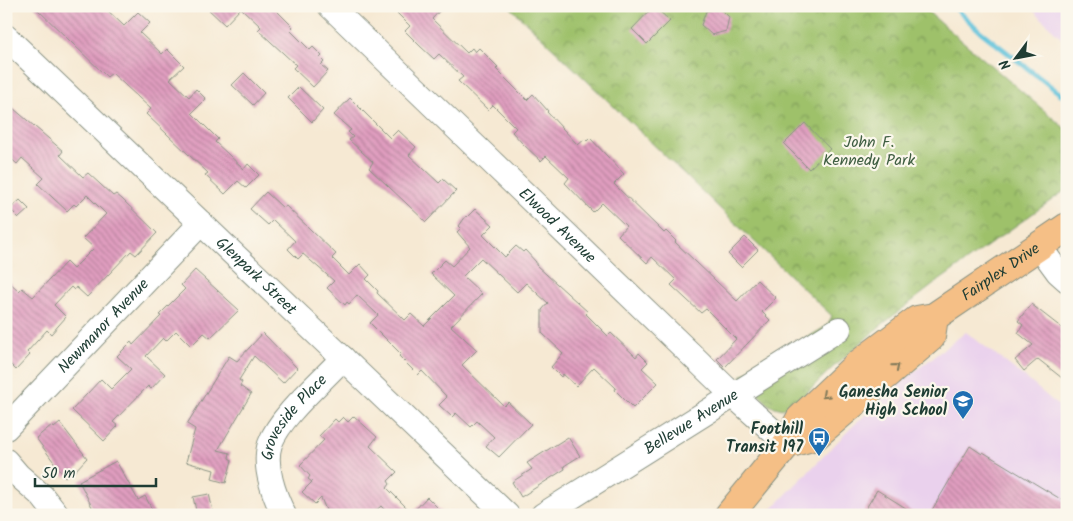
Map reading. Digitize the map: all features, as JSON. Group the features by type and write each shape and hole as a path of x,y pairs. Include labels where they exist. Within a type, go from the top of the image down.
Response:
{"main road":[{"name":"Fairplex Drive","path":"729,515 787,444 800,419 856,366 917,320 934,317 1067,227"}],"street":[{"name":"Elwood Avenue","path":"330,6 733,395 787,444"},
{"name":"Glenpark Street","path":"6,37 507,515"},
{"name":"Newmanor Avenue","path":"6,428 200,223"},
{"path":"1039,246 1058,272 1067,280"},
{"name":"Bellevue Avenue","path":"543,515 839,329"},
{"name":"Groveside Place","path":"284,515 268,471 270,445 283,420 343,358"},
{"path":"6,461 18,475 42,496 57,515"}],"shaded area":[{"path":"1029,6 1067,6 1067,44"},
{"name":"Ganesha Senior High School","path":"966,332 1067,413 1067,515 766,515 852,427 901,382"}],"green space":[{"name":"John F. Kennedy Park","path":"509,6 921,6 1067,130 1067,189 933,285 880,326 795,404 782,409 769,405 741,376 827,326 832,316"}],"building":[{"path":"34,6 103,6 124,26 138,12 150,23 140,33 162,54 167,49 184,66 170,79 189,97 196,89 206,99 192,113 218,139 215,142 244,169 248,164 259,175 246,188 238,181 225,194 205,175 208,173 146,114 151,109 112,73 107,77"},
{"path":"205,6 272,6 293,27 290,30 310,50 313,47 322,56 320,58 324,62 321,65 328,71 313,87 293,68 296,65 258,30 261,27 241,8 225,25"},
{"path":"390,6 444,6 432,19 467,53 472,48 475,52 479,48 498,67 496,69 527,100 533,94 578,145 585,139 587,141 590,138 624,174 614,184 664,233 666,231 675,242 737,301 757,280 776,298 762,312 770,320 725,367 717,359 736,339 706,309 701,313 671,285 676,280 652,257 647,263 618,235 626,226 602,203 593,212 565,183 569,178 546,156 541,161 523,144 512,132 516,128 493,105 488,110 458,81 463,77 439,54 434,59 420,46 405,31 410,26"},
{"path":"654,6 670,21 647,44 632,29"},
{"path":"719,7 729,17 726,31 712,35 701,25 706,11"},
{"path":"244,73 264,93 253,105 232,85"},
{"path":"299,87 323,110 312,122 288,98"},
{"path":"350,98 390,138 398,130 416,147 409,155 439,183 443,179 456,191 426,222 369,168 373,162 349,140 353,137 348,132 351,130 334,115"},
{"path":"6,102 63,151 60,155 83,177 88,173 113,196 116,194 157,233 136,255 131,251 87,297 76,287 74,290 71,287 54,305 66,317 51,334 47,330 27,352 30,355 16,370 6,360 6,279 19,291 22,288 33,297 66,262 73,269 94,248 83,238 106,214 87,195 76,206 74,204 67,211 38,184 44,178 22,158 17,164 6,154"},
{"path":"805,123 830,149 809,169 784,144"},
{"path":"266,192 283,208 286,206 336,254 332,258 349,275 360,264 370,275 366,279 378,291 377,293 405,320 411,314 424,326 454,296 431,274 445,260 452,266 470,247 457,232 461,228 459,226 466,216 475,209 493,225 483,235 505,257 516,246 523,252 525,250 536,262 536,265 588,312 586,314 608,336 611,333 636,357 639,353 648,362 642,368 658,383 633,408 594,367 576,386 563,374 561,377 551,367 563,353 542,333 542,310 548,303 526,283 517,292 481,258 463,276 482,294 451,326 477,350 462,365 504,406 508,402 531,424 499,457 486,446 494,437 477,421 471,427 456,413 452,417 439,405 447,397 422,371 418,375 399,356 401,354 370,323 378,315 357,295 349,304 347,302 345,305 327,288 334,281 303,254 298,259 288,249 295,241 273,220 268,225 250,209"},
{"path":"20,200 29,209 19,218 10,209"},
{"path":"745,237 758,250 741,267 728,254"},
{"path":"195,270 239,310 210,338 204,333 191,346 176,331 166,341 163,338 146,356 165,374 151,389 148,386 113,422 118,426 104,441 72,410 101,379 111,389 131,369 117,356 131,342 133,345 161,316 159,315 185,289 181,285"},
{"path":"1031,304 1067,332 1067,382 1038,359 1024,371 1015,360 1033,345 1018,333 1023,325 1018,321"},
{"path":"263,333 297,368 283,383 254,356 239,380 242,382 240,386 251,394 218,450 230,453 229,458 232,460 226,483 212,479 214,470 186,462 195,429 187,424 229,356 237,361"},
{"path":"354,416 377,437 370,446 397,472 388,481 390,484 387,488 412,513 427,497 445,515 389,515 381,506 371,515 328,515 321,498 315,504 302,492 312,482 308,479 310,476 300,465 324,440 319,436 335,419 338,422 343,417 348,422"},
{"path":"60,423 87,458 74,472 73,470 65,477 36,438 52,425 54,428"},
{"path":"568,437 580,456 564,466 565,469 521,497 512,482 532,469 527,463"},
{"path":"970,446 1067,503 1067,515 929,515"},
{"path":"116,461 138,500 145,496 155,515 96,515 79,481"},
{"path":"877,490 917,515 862,515"},
{"path":"209,494 214,515 197,515 193,497"}],"waterway":[{"path":"953,6 981,32 1067,99"}],"place":[{"name":"Ganesha Senior High School","path":"963,420"},
{"name":"Foothill Transit 197","path":"819,457"}]}
